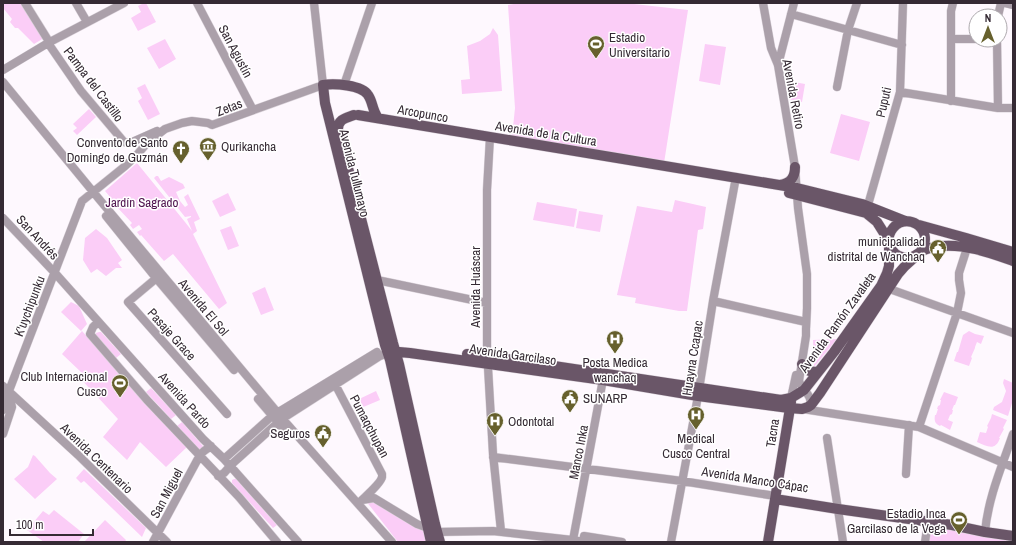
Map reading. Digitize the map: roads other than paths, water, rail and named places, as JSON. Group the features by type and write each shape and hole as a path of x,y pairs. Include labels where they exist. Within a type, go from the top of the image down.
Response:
{"main road":[{"path":"319,86 330,84 344,85 365,91 370,97 373,110 378,118"},
{"name":"Avenida Tullumayo","path":"319,86 391,350 435,532 431,542"},
{"name":"Avenida Tullumayo","path":"371,103 366,111 343,119 339,123 338,127 377,280 391,350"},
{"name":"Arcopunco","path":"327,112 338,115 356,115 378,118 488,139"},
{"name":"Avenida de la Cultura","path":"488,139 504,146 614,161 797,191 867,207 905,221"},
{"path":"780,185 786,184 790,181 795,173 795,167"},
{"name":"Avenida de la Cultura","path":"736,181 780,185 797,191"},
{"path":"867,207 894,252 901,257 909,258 933,247 957,246 983,251 1013,261"},
{"path":"889,243 889,235 892,229 897,224 905,221 1013,252"},
{"path":"919,225 926,238 925,245 919,254"},
{"name":"Avenida Ramón Zavaleta","path":"806,407 820,393 885,287 887,273 890,266 889,243"},
{"name":"Avenida Ramón Zavaleta","path":"804,390 885,287 919,254"},
{"name":"Avenida Garcilaso","path":"391,350 397,345 698,392 792,401 806,407"},
{"path":"802,364 809,371 819,371"},
{"path":"792,401 804,390"},
{"name":"Tacna","path":"768,542 792,401"},
{"name":"Avenida Manco Cápac","path":"775,497 929,519 985,529 1013,536"},
{"name":"Avenida Manco Cápac","path":"985,529 1013,530"}],"street":[{"path":"25,3 48,41"},
{"path":"76,3 87,22"},
{"path":"3,70 48,41 124,3"},
{"name":"San Agustín","path":"197,3 254,110"},
{"name":"Avenida Tullumayo","path":"314,3 319,86"},
{"path":"344,85 372,3"},
{"name":"Avenida Retiro","path":"763,3 771,48 778,65 795,167 797,191"},
{"path":"778,65 794,3"},
{"path":"837,87 848,30 856,3"},
{"name":"Puputi","path":"867,207 900,92 903,3"},
{"path":"951,101 951,12 953,3"},
{"path":"1005,3 1013,5"},
{"path":"791,14 902,45"},
{"path":"951,40 968,39"},
{"name":"Pampa del Castillo","path":"48,41 81,91 124,142 130,143 165,129"},
{"path":"997,48 998,108"},
{"name":"Avenida El Sol","path":"3,82 91,194"},
{"name":"Zetas","path":"165,129 182,123 192,122 212,125 319,86"},
{"name":"Avenida El Sol","path":"3,90 277,417 392,542"},
{"path":"900,92 998,108 1013,108"},
{"name":"K'uychipunku","path":"3,410 6,389 55,273 81,202 124,167 147,143 165,129"},
{"name":"Avenida Huáscar","path":"488,139 487,360 500,529"},
{"name":"Huayna Ccapac","path":"671,542 713,301 736,181"},
{"name":"Tacna","path":"797,191 807,274 806,336 799,381 800,386 811,399 811,404 806,407"},
{"name":"San Andrés","path":"3,218 55,273"},
{"path":"919,427 957,313 961,293 959,273 967,248"},
{"name":"Avenida Pardo","path":"55,273 298,542"},
{"name":"Pasaje Grace","path":"159,276 128,302 227,414"},
{"path":"377,280 487,303"},
{"path":"885,287 1013,333"},
{"path":"713,301 806,326"},
{"path":"98,322 93,327 90,334 147,400 239,497 277,542"},
{"name":"Tacna","path":"792,401 803,335 806,326"},
{"path":"218,476 224,473 277,417 391,350"},
{"path":"224,459 277,417 351,367 391,350"},
{"name":"Manco Inka","path":"573,538 604,377"},
{"name":"Pumaqchupan","path":"335,384 382,474 381,480 373,490"},
{"path":"3,434 12,406 6,389"},
{"name":"Avenida Centenario","path":"6,389 78,455 167,542"},
{"path":"806,407 919,427 1013,467"},
{"path":"906,474 909,425"},
{"path":"985,529 988,511 1013,434"},
{"path":"827,438 843,542"},
{"path":"200,455 212,446"},
{"name":"San Miguel","path":"153,542 200,455"},
{"name":"Avenida Manco Cápac","path":"494,459 681,483 775,497"},
{"path":"373,490 374,498"},
{"path":"358,504 373,490"},
{"path":"374,498 418,524 435,532 500,529"},
{"path":"358,504 374,498"},
{"name":"Avenida El Sol","path":"358,504 385,542"},
{"path":"925,542 929,519"},
{"path":"435,532 500,529 573,538 622,542"},
{"path":"573,538 590,542"}],"place":[{"name":"Estadio Universitario","path":"596,59"},
{"name":"Qurikancha","path":"208,161"},
{"name":"Convento de Santo Domingo de Guzmán","path":"181,164"},
{"name":"municipalidad distrital de Wanchaq","path":"938,263"},
{"name":"Posta Medica wanchaq","path":"615,354"},
{"name":"Club Internacional Cusco","path":"120,398"},
{"name":"SUNARP","path":"570,413"},
{"name":"Medical Cusco Central","path":"696,430"},
{"name":"Odontotal","path":"495,436"},
{"name":"Seguros","path":"323,448"},
{"name":"Estadio Inca Garcilaso de la Vega","path":"959,535"}],"park label":[{"name":"Jardín Sagrado","path":"142,202"}]}
